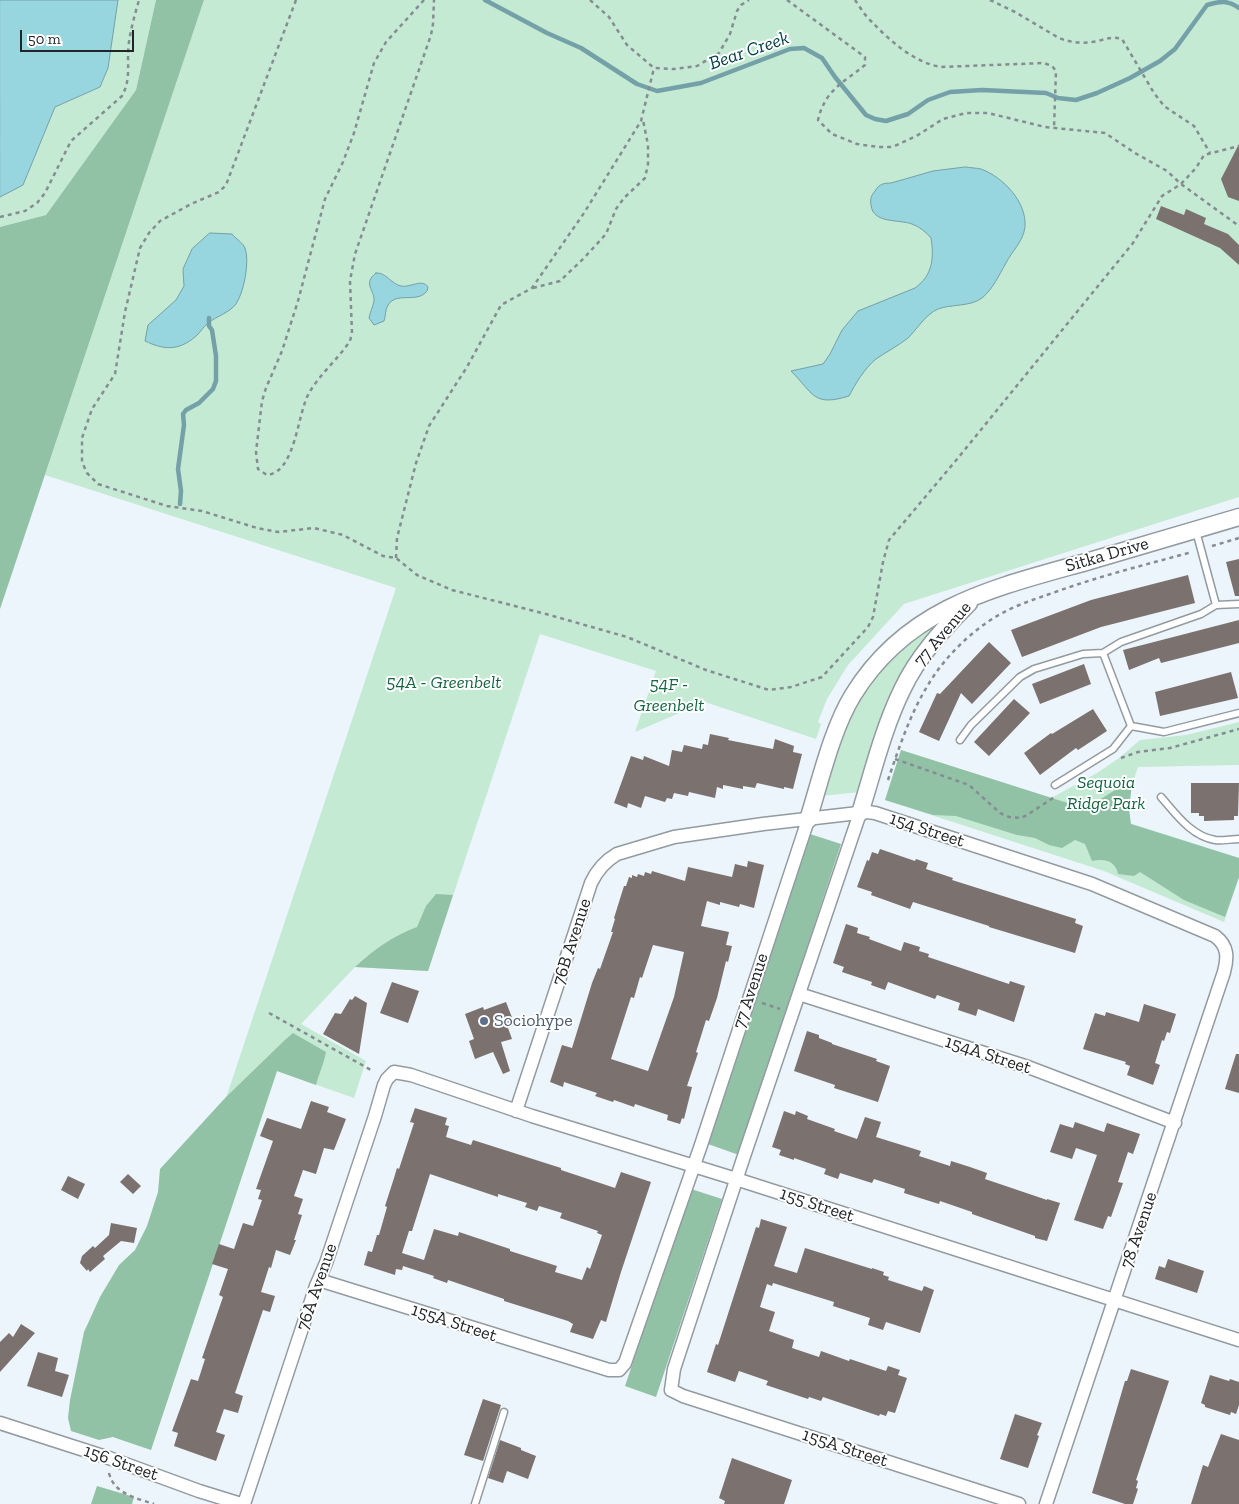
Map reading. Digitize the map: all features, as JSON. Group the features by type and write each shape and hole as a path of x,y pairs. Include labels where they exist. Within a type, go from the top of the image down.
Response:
{"street":[{"name":"Sitka Drive","path":"976,596 993,588 1239,517"},
{"name":"77 Avenue","path":"671,1390 674,1369 860,813 891,714 902,689 928,647 976,596"},
{"name":"77 Avenue","path":"619,1370 625,1363 693,1166 840,721 852,696 868,674 899,641 938,613 976,596"},
{"name":"154 Street","path":"606,862 617,854 674,837 763,824 875,813 1108,890 1210,933 1223,944 1227,954"},
{"name":"76B Avenue","path":"516,1111 591,883 596,872 606,862"},
{"name":"78 Avenue","path":"1046,1504 1175,1123 1224,972 1227,954"},
{"name":"154A Street","path":"799,994 1028,1067 1175,1123"},
{"name":"155 Street","path":"394,1072 411,1074 516,1111 736,1179 1239,1340"},
{"name":"76A Avenue","path":"242,1504 384,1085 394,1072"},
{"name":"155A Street","path":"319,1280 491,1335 609,1370 619,1370"},
{"name":"155A Street","path":"671,1390 683,1396 1020,1504"},
{"name":"156 Street","path":"0,1423 242,1504"}],"lane":[{"path":"1195,530 1216,605"},
{"path":"960,740 971,726 1020,677 1034,669 1083,654 1103,653 1120,642 1201,614 1216,605 1239,604"},
{"path":"1103,653 1131,726"},
{"path":"1131,726 1164,732 1239,713"},
{"path":"1055,785 1113,749 1131,726"},
{"path":"1161,797 1185,825 1198,834 1215,840 1239,839"},
{"path":"475,1504 504,1412"}],"path":[{"path":"0,217 25,211 37,203 45,193 72,140 122,96 127,88 129,78 129,43 139,0"},
{"path":"296,0 226,185 219,192 191,204 160,221 149,233 140,248 125,312 116,374 97,401 85,426 81,449 82,462 87,473 98,484 167,506 202,511 244,526 278,532 314,528 343,535 383,556 396,558 417,574 452,590 627,637 706,670 769,690 792,686 822,677 868,627 873,617 889,540 1133,242 1162,196 1181,184 1196,168 1204,155 1239,146"},
{"path":"424,0 386,42 374,63 354,133 343,162 325,199 298,301 282,351 262,401 256,452 258,469 267,475 279,471 286,462 293,445 300,415 310,393 350,341 352,333 350,281 355,254 431,35 434,0"},
{"path":"590,0 609,17 627,45 654,68 696,66 719,53 730,34 737,11 741,5 749,0"},
{"path":"787,0 865,58 865,65 827,95 822,106 818,120 832,134 866,146 884,148 897,145 943,120 966,113 988,112 1045,127 1105,133 1167,171 1181,184 1239,226"},
{"path":"855,0 871,21 913,56 928,65 941,68 1044,63 1052,66 1056,71 1054,128"},
{"path":"990,0 1067,41 1087,43 1116,37 1122,39 1154,93 1168,110 1194,126 1210,153"},
{"path":"532,288 584,213 642,119 654,68"},
{"path":"396,558 397,538 416,463 429,426 467,367 502,305 532,288 560,281 606,234 616,209 624,198 645,178 648,164 648,144 642,119"},
{"path":"886,785 915,709 928,684 951,654 973,633 996,616 1020,604 1088,581 1239,538"},
{"path":"755,1000 786,1011"},
{"path":"269,1013 371,1070"},
{"path":"109,1471 111,1480 127,1496 154,1504"}],"green space":[{"path":"118,0 156,0 136,90 46,215 0,227 0,197 23,185 55,107 100,87 108,68"},
{"path":"156,0 204,0 0,609 0,227 46,215 136,90"},
{"path":"204,0 1239,0 1239,497 904,604 848,665 827,699 818,722 821,724 816,739 705,702 635,732 656,671 540,634 428,971 355,967 301,1024 366,1061 354,1098 277,1071 151,1450 113,1437 396,588 45,475"},
{"path":"943,617 860,792 821,796 846,723 861,694 888,659"},
{"name":"Sequoia Ridge Park","path":"1239,722 1239,765 1138,767 1120,820 1239,858 1239,877 1224,922 1104,871 885,800 901,750 1051,798 1097,773 1140,740 1186,735"},
{"path":"901,750 1077,806 1096,802 1128,782 1132,784 1129,809 1131,824 1239,858 1239,877 1225,917 1184,900 1140,872 1134,876 1118,874 1115,866 1109,861 1092,861 1085,844 1075,840 1062,848 1049,845 1035,838 1017,835 956,816 933,815 885,800"},
{"path":"810,834 841,844 739,1155 708,1144"},
{"path":"436,894 453,895 428,971 355,967 384,944 417,927 426,906"},
{"path":"293,1033 326,1052 316,1085 277,1071 151,1450 113,1437 99,1440 71,1431 68,1418 70,1400 84,1332 100,1297 119,1265 135,1250 147,1226 158,1192 160,1169 226,1097"},
{"path":"691,1189 722,1199 656,1397 625,1386"},
{"path":"97,1486 134,1497 132,1504 91,1504"}],"water":[{"path":"0,0 118,0 108,68 100,87 55,107 23,185 0,197"},
{"path":"966,167 981,169 1005,184 1018,200 1025,218 1022,237 993,286 977,301 943,307 929,315 908,338 876,359 868,367 849,396 828,400 815,396 791,371 823,364 842,330 858,311 915,288 926,278 931,266 931,238 923,230 912,224 887,220 876,215 871,203 874,193 880,185 933,171"},
{"path":"210,233 232,234 245,248 247,261 245,276 236,304 230,310 208,323 195,337 183,345 171,348 145,341 148,325 176,300 184,286 183,269 192,249"},
{"path":"376,273 383,274 401,286 423,283 428,287 427,291 418,297 392,301 387,307 384,321 374,325 369,318 374,297 369,284"}],"building":[{"path":"1239,144 1239,201 1228,197 1221,179"},
{"path":"1161,206 1184,215 1186,209 1206,218 1204,224 1228,234 1239,245 1239,265 1220,248 1156,219"},
{"path":"1239,559 1239,596 1235,596 1226,562"},
{"path":"1188,575 1195,603 1101,627 1022,657 1011,630 1091,600"},
{"path":"1239,620 1239,643 1161,663 1159,658 1129,670 1123,650"},
{"path":"989,642 1011,663 972,704 961,693 939,741 919,732 937,693 940,694"},
{"path":"1084,664 1091,684 1040,704 1032,684"},
{"path":"1231,672 1238,698 1160,716 1155,692"},
{"path":"1014,699 1030,713 989,756 974,742"},
{"path":"1093,709 1107,731 1078,750 1076,748 1040,775 1024,753 1051,733"},
{"path":"710,734 729,738 728,740 773,749 775,739 794,746 793,752 802,754 793,789 757,783 755,788 743,786 743,789 723,785 723,789 717,787 715,798 689,792 688,796 674,793 672,799 667,798 665,802 645,796 641,808 628,803 627,808 614,803 631,756 643,760 644,756 669,766 672,750 682,752 684,745 702,749 703,744 708,745"},
{"path":"1191,783 1239,783 1238,816 1234,816 1234,820 1204,821 1204,816 1199,816 1199,813 1191,813"},
{"path":"880,849 915,861 916,859 928,863 926,869 953,878 952,880 1076,919 1075,923 1083,926 1075,953 913,902 910,909 871,895 872,892 857,887 867,860 869,861 872,852 878,854"},
{"path":"748,861 764,865 754,908 740,904 739,907 720,902 720,905 707,901 701,926 729,932 726,945 732,946 728,962 726,961 717,998 709,1021 706,1020 696,1052 698,1053 687,1086 692,1087 684,1119 682,1118 680,1124 667,1120 668,1115 635,1104 634,1107 614,1100 613,1102 595,1096 597,1093 564,1082 563,1087 550,1082 562,1045 572,1048 592,983 598,968 600,969 613,932 611,932 614,918 624,886 626,886 629,877 632,878 632,875 637,877 638,874 644,876 645,872 651,874 652,871 685,881 688,867 732,877 735,864 747,867","holes":["653,945 684,952 674,997 648,1071 611,1059 631,997 634,998"]},
{"path":"846,924 858,928 857,933 870,937 869,939 901,951 904,942 920,947 919,951 929,954 928,957 1009,984 1010,981 1025,986 1014,1022 978,1009 976,1016 958,1010 960,1003 937,995 935,999 888,982 885,990 871,985 872,982 842,972 844,967 833,963"},
{"path":"392,982 419,991 408,1023 380,1013"},
{"path":"355,996 367,1003 359,1054 323,1034 335,1013 341,1014 350,999 352,1000"},
{"path":"506,1002 513,1020 511,1021 513,1026 508,1028 512,1039 501,1042 510,1071 503,1074 493,1052 475,1059 469,1041 474,1039 465,1014 483,1007 484,1010"},
{"path":"1144,1004 1176,1014 1170,1033 1167,1032 1164,1041 1162,1040 1155,1063 1160,1065 1153,1085 1127,1075 1130,1066 1125,1064 1126,1062 1083,1049 1095,1013 1105,1016 1106,1012 1139,1022"},
{"path":"807,1031 819,1035 819,1038 832,1044 877,1059 876,1061 890,1066 878,1102 834,1088 835,1085 794,1071"},
{"path":"1236,1054 1239,1054 1239,1093 1225,1089"},
{"path":"311,1101 329,1107 327,1112 346,1119 334,1150 324,1148 316,1174 303,1170 294,1196 303,1199 298,1214 302,1215 294,1240 296,1240 290,1255 276,1250 271,1268 269,1267 261,1292 275,1296 270,1312 263,1310 235,1393 243,1396 238,1413 224,1409 216,1432 225,1435 216,1461 174,1446 178,1433 172,1431 191,1379 198,1381 205,1359 202,1358 223,1297 219,1295 228,1269 212,1264 219,1244 234,1249 243,1223 253,1226 262,1200 258,1199 261,1190 256,1189 273,1141 260,1136 267,1118 301,1129"},
{"path":"415,1108 447,1118 445,1125 449,1126 446,1137 471,1145 473,1140 561,1168 561,1170 615,1188 621,1172 651,1182 606,1322 601,1320 593,1339 570,1332 573,1324 568,1321 504,1301 504,1299 448,1280 447,1283 433,1278 434,1276 403,1266 402,1270 396,1269 395,1275 364,1265 368,1251 372,1252 377,1235 379,1235 387,1207 385,1206 414,1123 410,1122","holes":["430,1174 498,1197 498,1194 527,1203 525,1207 537,1211 539,1206 562,1213 560,1218 598,1231 597,1233 602,1235 590,1269 587,1267 582,1280 555,1272 557,1266 459,1232 458,1236 434,1229 424,1260 402,1253 409,1231 412,1231"]},
{"path":"784,1111 795,1115 796,1111 808,1116 807,1119 857,1139 865,1117 881,1122 876,1137 921,1151 919,1156 950,1166 951,1161 987,1173 985,1179 1060,1203 1047,1241 940,1201 939,1204 904,1193 905,1189 874,1179 872,1183 840,1173 838,1179 824,1174 826,1169 779,1155 781,1150 772,1147"},
{"path":"1075,1122 1104,1132 1107,1123 1140,1134 1133,1154 1128,1152 1118,1182 1123,1183 1111,1217 1108,1216 1103,1229 1074,1220 1097,1155 1076,1148 1072,1159 1050,1152 1060,1124 1073,1128"},
{"path":"128,1174 141,1186 133,1194 120,1182"},
{"path":"68,1176 85,1184 78,1199 61,1190"},
{"path":"761,1219 787,1227 774,1266 797,1273 805,1248 884,1272 883,1275 889,1277 888,1280 922,1291 924,1286 934,1290 920,1333 886,1322 883,1330 868,1325 870,1318 833,1306 834,1302 773,1283 772,1286 767,1284 760,1307 775,1312 769,1331 794,1340 792,1348 819,1357 821,1351 886,1371 888,1366 900,1370 898,1375 907,1378 895,1413 888,1411 886,1416 880,1414 879,1416 823,1397 821,1401 809,1397 808,1399 766,1385 768,1381 739,1371 735,1382 707,1372 716,1344 718,1345 756,1227 759,1228"},
{"path":"111,1223 137,1228 134,1243 121,1241 103,1256 105,1259 90,1272 88,1269 87,1271 80,1263 82,1256 93,1246 95,1248 109,1235"},
{"path":"1168,1259 1204,1271 1197,1293 1155,1279 1159,1266 1165,1268"},
{"path":"21,1324 35,1333 0,1372 0,1342 9,1333 13,1337"},
{"path":"38,1352 58,1358 55,1371 69,1375 62,1397 27,1386"},
{"path":"1131,1369 1169,1381 1136,1480 1138,1481 1136,1488 1138,1489 1133,1504 1125,1504 1092,1493 1125,1381 1127,1381"},
{"path":"1210,1375 1239,1382 1239,1405 1236,1414 1231,1412 1230,1415 1205,1407 1201,1403"},
{"path":"483,1399 501,1405 483,1461 464,1455"},
{"path":"1015,1414 1042,1423 1028,1468 1000,1459"},
{"path":"1221,1434 1239,1440 1239,1504 1191,1504 1203,1465 1208,1467"},
{"path":"500,1440 536,1456 528,1479 507,1471 503,1483 488,1478"},
{"path":"732,1458 792,1480 784,1504 724,1504 725,1501 719,1498"}],"waterway":[{"name":"Bear Creek","path":"485,0 547,33 581,48 637,84 657,91 701,83 790,49 804,48 822,58 866,115 886,121 908,114 928,100 950,92 982,90 1046,93 1058,98 1076,100 1130,78 1160,61 1175,49 1207,5 1224,2 1239,8"},
{"path":"180,504 181,491 178,469 184,425 183,414 186,410 199,403 213,389 216,381 216,356 209,318"}],"place":[{"name":"Sociohype","path":"484,1021"}],"park label":[{"name":"54A - Greenbelt","path":"444,683"},
{"name":"54F - Greenbelt","path":"669,695"}]}
